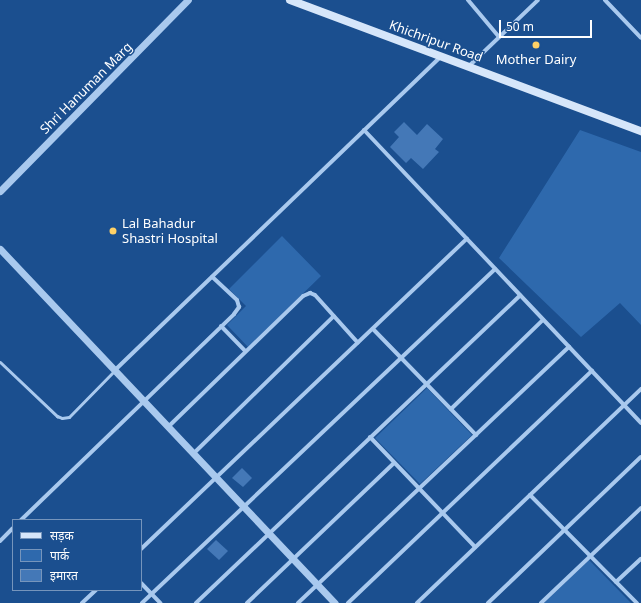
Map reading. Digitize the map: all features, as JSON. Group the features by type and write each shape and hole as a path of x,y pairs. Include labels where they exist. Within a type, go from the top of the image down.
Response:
{"main road":[{"name":"Khichripur Road","path":"290,0 641,131"}],"street":[{"name":"Shri Hanuman Marg","path":"0,191 188,0"},
{"path":"469,66 538,0"},
{"path":"605,0 641,38"},
{"path":"471,1 499,37"},
{"path":"114,371 441,56"},
{"path":"364,130 641,423"},
{"path":"142,548 467,239"},
{"path":"0,249 143,402 335,603"},
{"path":"142,603 495,269"},
{"path":"22,519 239,307 237,300 212,277"},
{"path":"168,427 303,296 310,293 315,295 358,343"},
{"path":"196,603 520,295"},
{"path":"194,454 334,316"},
{"path":"451,409 543,320"},
{"path":"221,326 245,351"},
{"path":"373,329 476,435"},
{"path":"298,603 569,347"},
{"path":"348,603 592,371"},
{"path":"417,603 641,389"},
{"path":"370,437 475,548"},
{"path":"488,603 641,457"},
{"path":"248,603 394,463"},
{"path":"530,494 637,603"},
{"path":"541,603 641,508"},
{"path":"0,541 12,529"},
{"path":"616,582 641,558"},
{"path":"142,584 160,603"},
{"path":"82,603 95,591"}],"lane":[{"path":"0,362 57,416 62,418 69,417 114,371"}],"green space":[{"path":"580,130 641,152 641,325 620,303 581,337 499,258"},
{"path":"282,236 321,276 248,347 227,325 246,306 229,289"},
{"path":"427,388 472,435 420,484 375,438"},
{"path":"589,560 631,603 544,603"}],"building":[{"path":"404,122 417,135 427,124 443,139 435,149 439,152 423,169 411,158 406,163 390,147 399,137 394,132"},
{"path":"242,468 252,478 243,487 232,478"},
{"path":"216,540 228,551 219,560 207,549"}],"place":[{"name":"Mother Dairy","path":"536,45"},
{"name":"Lal Bahadur Shastri Hospital","path":"113,231"}]}
